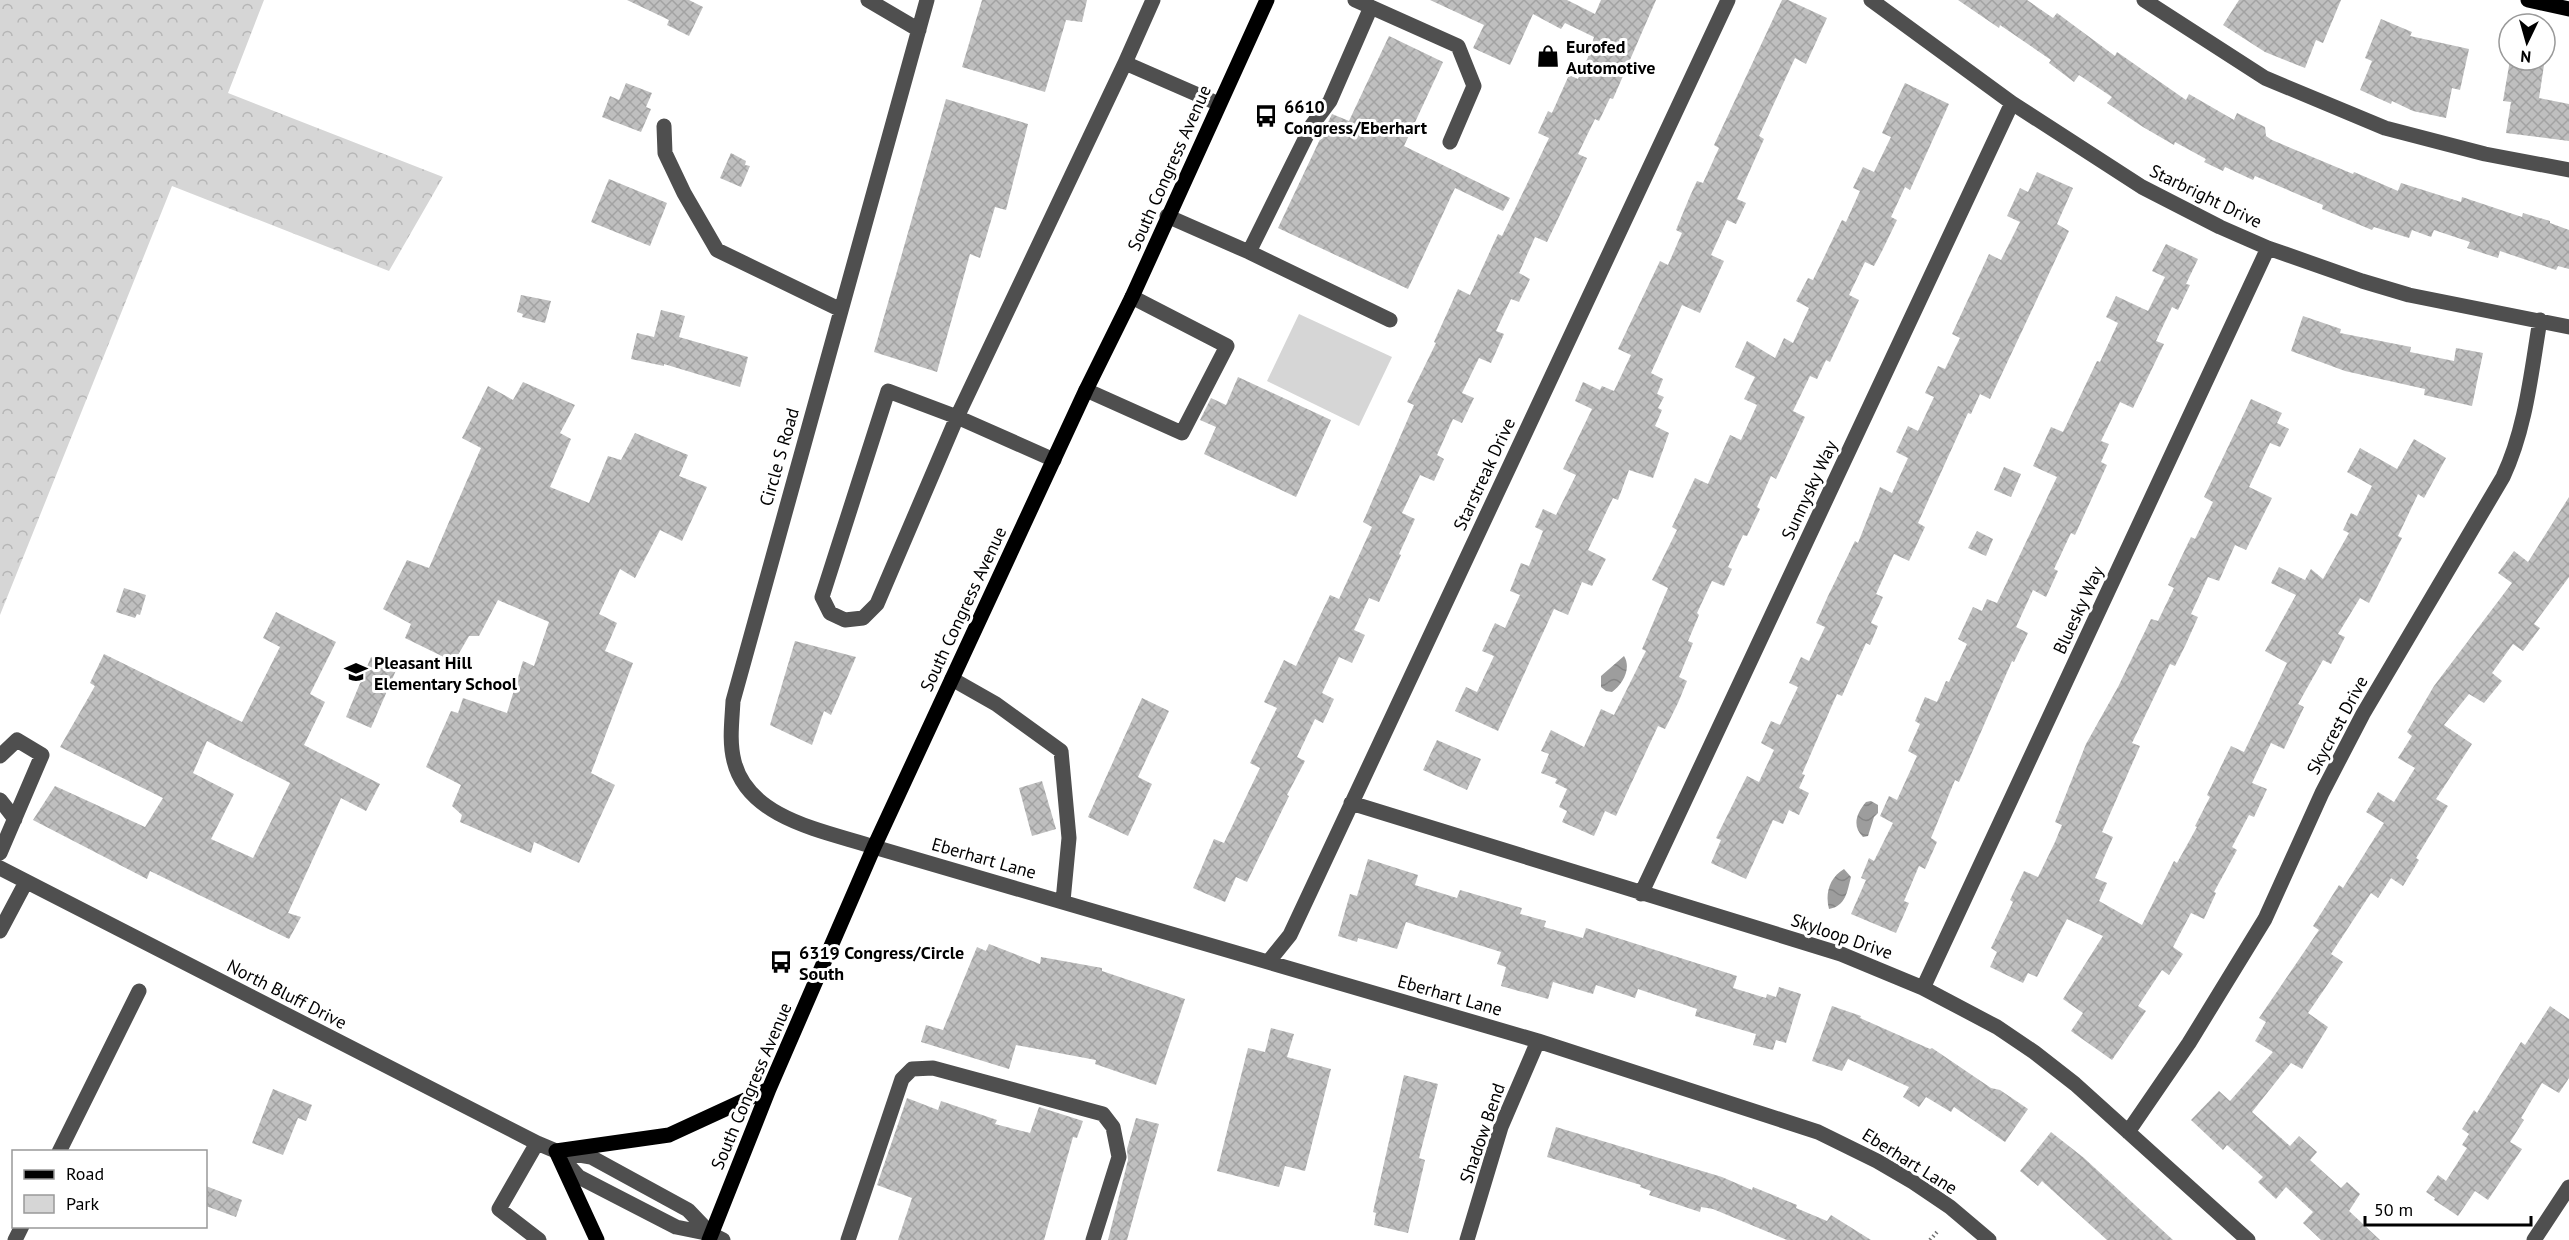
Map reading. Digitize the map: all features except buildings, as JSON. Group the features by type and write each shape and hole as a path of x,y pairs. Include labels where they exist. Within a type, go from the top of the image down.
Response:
{"main road":[{"name":"South Congress Avenue","path":"714,1238 769,1089 874,847 1086,390 1132,297 1267,0"},
{"path":"2528,0 2569,9"},
{"path":"597,1240 556,1151 669,1135 769,1089"}],"street":[{"path":"868,0 919,30"},
{"name":"Circle S Road","path":"874,847 785,817 756,799 743,785 734,762 731,739 733,701 743,657 927,0"},
{"path":"1054,460 957,417 888,391 822,597 830,613 845,620 863,618 877,604 957,417 1153,0"},
{"path":"1355,0 1458,46 1474,86 1450,142"},
{"name":"Starstreak Drive","path":"1269,962 1290,935 1728,0"},
{"name":"Starbright Drive","path":"1871,0 2012,103 2142,187 2220,227 2268,248 2409,295 2569,327"},
{"path":"2144,0 2265,78 2385,128 2485,154 2569,170"},
{"path":"1249,252 1312,125 1330,101 1371,7"},
{"path":"1125,63 1219,104"},
{"name":"Sunnysky Way","path":"1641,894 2012,103"},
{"path":"664,126 665,153 684,193 717,250 841,310"},
{"path":"1167,216 1249,252 1390,320"},
{"name":"Bluesky Way","path":"1923,987 2268,248"},
{"path":"1086,390 1182,433 1227,346 1132,297"},
{"name":"Skycrest Drive","path":"2128,1132 2189,1043 2265,919 2322,793 2363,714 2503,477 2511,460 2523,421 2540,320"},
{"path":"952,679 996,704 1061,751 1069,838 1063,901"},
{"path":"0,756 17,740 42,755 0,853"},
{"path":"0,800 15,819"},
{"name":"Skyloop Drive","path":"1351,803 1841,954 1923,987 1997,1027 2034,1052 2074,1084 2248,1240"},
{"name":"Eberhart Lane","path":"874,847 1539,1041 1835,1139 1913,1182 1950,1207 1989,1240"},
{"name":"North Bluff Drive","path":"0,868 537,1143 556,1151 591,1157 688,1210 714,1238"},
{"path":"0,931 26,882"},
{"path":"60,1150 139,992"},
{"name":"Shadow Bend","path":"1467,1240 1501,1127 1539,1041"},
{"path":"849,1237 902,1079 912,1069 933,1068 1103,1114 1113,1127 1119,1157 1093,1240"},
{"path":"537,1143 499,1209 539,1240"},
{"name":"North Bluff Drive","path":"556,1151 579,1177 676,1227 714,1238"},
{"path":"2534,1240 2569,1187"}],"path":[{"path":"1930,1240 1937,1232"}],"green space":[{"path":"0,0 264,0 228,93 443,177 389,271 172,186 0,615"},
{"path":"1299,314 1392,357 1359,426 1267,381"}],"water":[{"path":"1624,656 1627,666 1625,676 1612,692 1606,691 1601,687 1601,676"},
{"path":"1871,801 1878,805 1878,813 1874,817 1868,836 1863,837 1857,829 1858,815 1866,802"},
{"path":"1844,869 1851,877 1847,893 1839,905 1829,909 1829,887"}],"place":[{"name":"Eurofed Automotive","path":"1548,56"},
{"name":"6610 Congress/Eberhart","path":"1266,116"},
{"name":"Pleasant Hill Elementary School","path":"356,672"},
{"name":"6319 Congress/Circle South","path":"781,962"}]}
